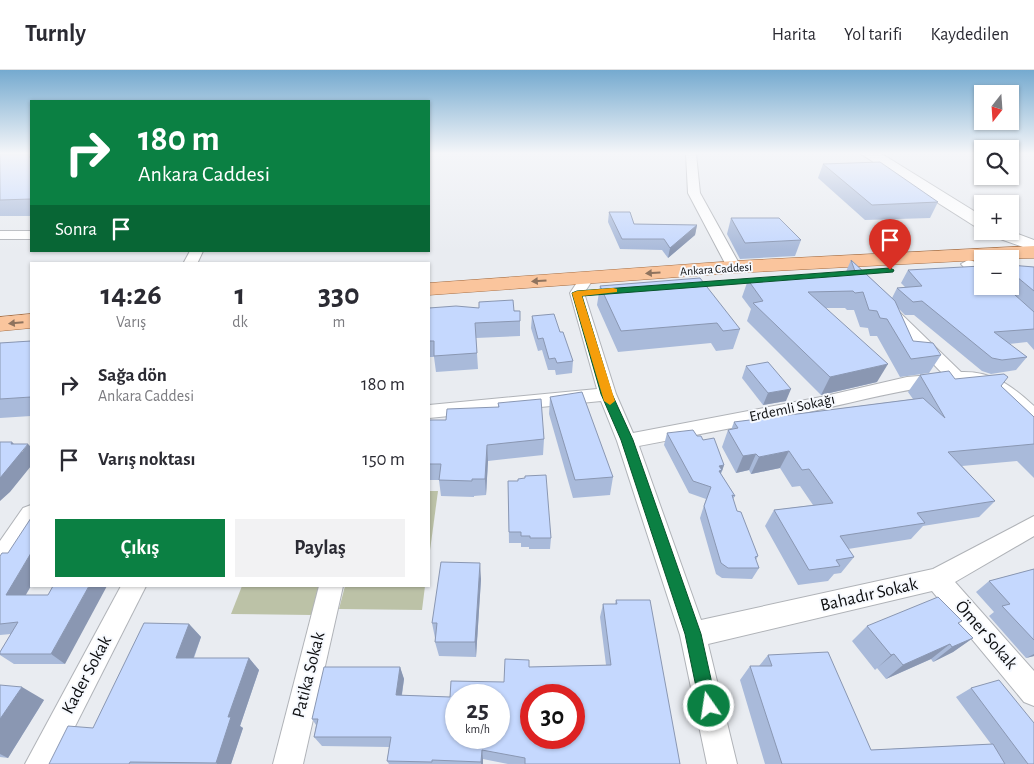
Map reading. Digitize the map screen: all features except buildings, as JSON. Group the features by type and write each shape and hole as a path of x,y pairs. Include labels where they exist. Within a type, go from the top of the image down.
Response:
{"main road":[{"name":"Ankara Caddesi","path":"1019,253 1034,252"},
{"name":"Ankara Caddesi","path":"430,304 734,267 974,256"},
{"name":"Ankara Caddesi","path":"430,289 854,276 974,258"},
{"name":"Ankara Caddesi","path":"1019,260 1034,262"},
{"path":"0,324 30,321"},
{"path":"0,340 30,337"}],"street":[{"path":"693,186 694,193 734,267"},
{"path":"924,186 974,218"},
{"path":"0,235 30,236"},
{"path":"1015,250 1034,246"},
{"path":"582,285 607,394 627,440 693,634 722,764"},
{"path":"878,299 957,378"},
{"name":"Erdemli Sokağı","path":"627,440 821,404 907,383 957,378 976,377 997,383 1034,417"},
{"path":"430,412 607,394"},
{"path":"0,560 30,515"},
{"name":"Bahadır Sokak","path":"693,634 937,579 1034,525"},
{"name":"Ömer Sokak","path":"937,579 1034,692"},
{"name":"Kader Sokak","path":"40,764 133,587"},
{"name":"Patika Sokak","path":"288,764 331,587"}],"green space":[{"path":"430,491 438,491 430,551"},
{"path":"242,587 320,587 312,615 231,614"},
{"path":"345,587 425,587 422,610 339,609"}],"slow traffic":[{"path":"610,401 577,293 613,291"}],"route":[{"path":"709,706 693,634 627,440 607,394 577,293 890,270"}]}
